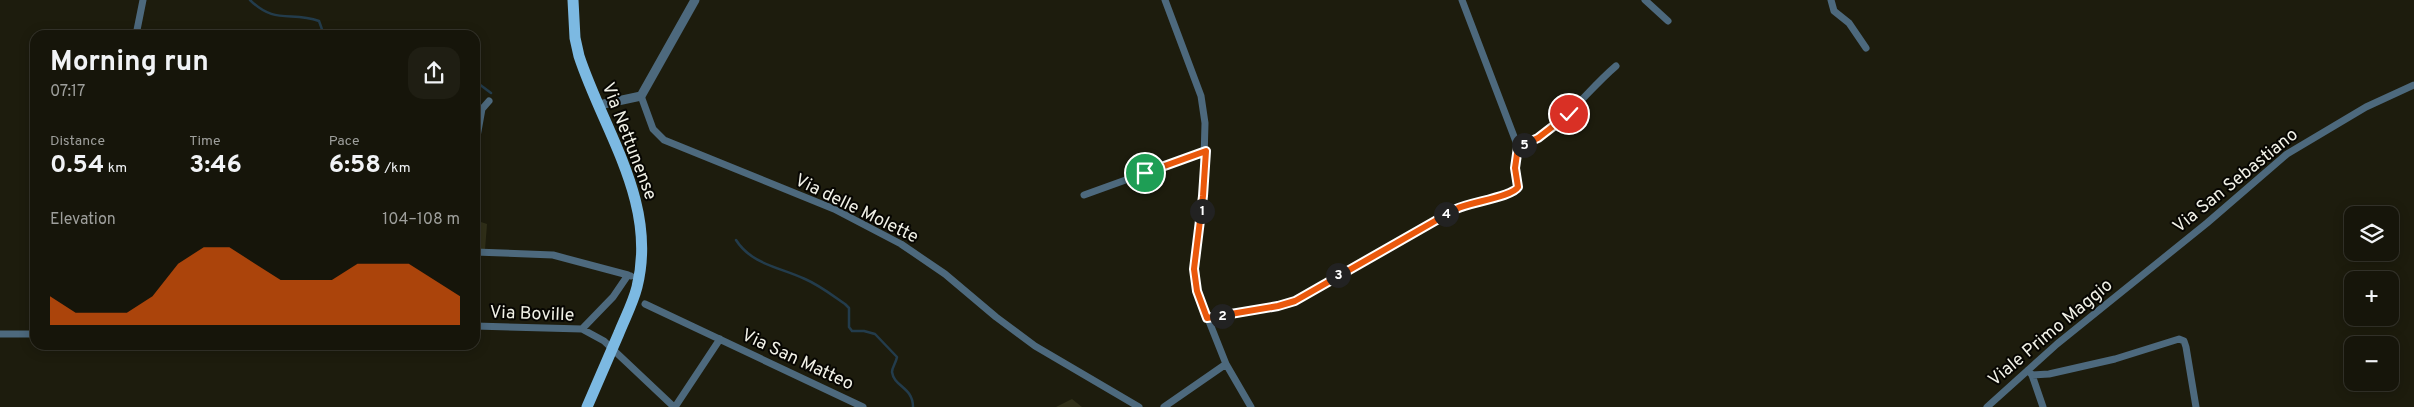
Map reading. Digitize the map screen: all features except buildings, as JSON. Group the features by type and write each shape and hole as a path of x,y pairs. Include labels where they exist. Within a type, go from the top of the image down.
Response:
{"main road":[{"name":"Via Nettunense","path":"573,0 578,52 637,203 643,245 633,276 634,299 587,407"}],"street":[{"path":"137,30 143,0"},
{"path":"598,105 640,96 695,0"},
{"path":"1165,0 1201,96 1205,123 1206,151 1203,203 1194,269 1197,291 1226,364 1251,407"},
{"path":"1207,318 1278,306 1295,301 1456,209 1472,202 1514,192 1518,187 1515,168 1518,147 1462,0"},
{"path":"1645,0 1668,21"},
{"path":"1831,0 1834,11 1849,23 1860,42 1866,48"},
{"path":"1518,147 1533,141 1558,124 1616,66"},
{"name":"Via San Sebastiano","path":"2134,282 2291,150 2366,107 2414,84"},
{"name":"Via delle Molette","path":"640,96 653,129 664,140 834,209 895,241 939,269 1035,346 1139,407"},
{"path":"480,121 482,110 489,101"},
{"path":"1084,195 1206,151"},
{"path":"480,252 553,255 633,276 582,329"},
{"name":"Viale Primo Maggio","path":"1987,407 2030,373 2057,344 2134,282"},
{"name":"Via San Matteo","path":"645,304 863,407"},
{"name":"Via Boville","path":"480,326 582,329 599,336 674,407"},
{"path":"0,334 30,334"},
{"name":"Via San Matteo","path":"674,407 720,339"},
{"path":"2043,407 2030,373 2044,375 2115,359 2179,339 2184,341 2186,347 2196,407"},
{"path":"1164,407 1226,364"}],"shaded area":[{"path":"480,222 487,224 485,250 480,250"},
{"path":"1072,399 1082,407 1056,407"}],"waterway":[{"path":"250,0 259,8 275,15 309,18 319,21 322,30"},
{"path":"480,85 491,93"},
{"path":"736,240 750,255 758,260 810,281 845,304 849,308 849,327 852,331 864,331 875,334 897,357 892,370 893,377 910,395 913,407"}],"route":[{"path":"1145,173 1206,151 1203,196 1194,269 1197,291 1207,318 1278,306 1295,301 1342,272 1456,209 1472,202 1514,192 1518,189 1515,168 1518,147 1538,138 1569,114"}]}
